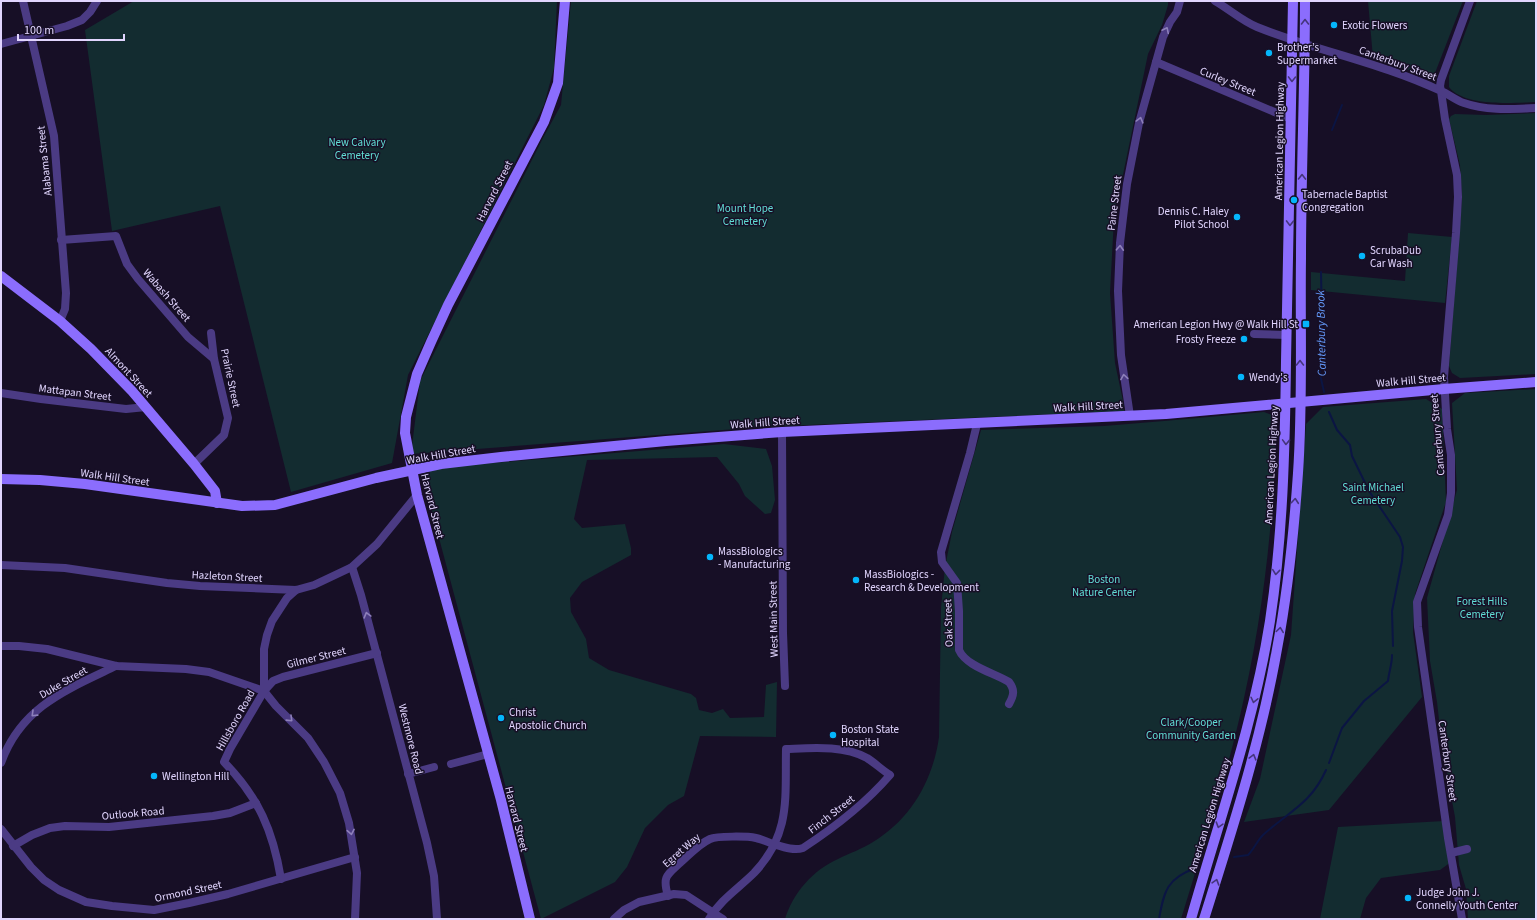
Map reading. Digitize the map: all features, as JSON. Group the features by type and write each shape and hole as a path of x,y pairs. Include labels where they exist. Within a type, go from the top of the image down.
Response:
{"main road":[{"name":"Harvard Street","path":"530,919 488,754 416,495 405,433 406,417 417,374 448,305 544,122 553,101 558,83 565,1"},
{"name":"American Legion Highway","path":"1191,919 1240,752 1270,622 1277,564 1283,489 1287,403 1293,1"},
{"path":"1204,919 1248,777 1263,717 1278,648 1290,561 1298,472 1300,402 1305,1"},
{"name":"Almont Street","path":"1,276 60,321 91,349 146,407 194,464 215,491 217,503"},
{"name":"Walk Hill Street","path":"1,479 40,480 85,484 242,506 275,505 376,478 441,464 674,440 782,432 977,424 1181,413 1536,382"}],"street":[{"name":"Alabama Street","path":"23,1 54,136 66,293 65,309 60,321"},
{"path":"1,44 31,37 82,20 90,12 97,1"},
{"name":"Paine Street","path":"1130,416 1121,355 1118,290 1120,243 1127,184 1137,129 1163,37 1170,22 1177,12 1180,1"},
{"name":"Canterbury Street","path":"1215,1 1255,26 1292,40 1389,69 1425,82 1441,91 1445,119 1457,175 1458,204 1444,364 1444,389 1447,429 1451,455 1452,493 1448,515 1418,602 1418,621 1422,662 1462,919"},
{"path":"1470,1 1440,80 1441,91 1448,93 1460,102 1486,108 1536,108"},
{"name":"Curley Street","path":"1156,62 1292,119"},
{"name":"Wabash Street","path":"61,240 116,236 126,264 188,337 214,359"},
{"name":"Prairie Street","path":"194,464 224,435 228,418 214,359 211,333"},
{"path":"1254,334 1287,335"},
{"name":"Mattapan Street","path":"1,393 126,409 146,407"},
{"name":"Oak Street","path":"977,424 941,552 942,562 957,583 959,650 961,655 968,662 1009,682 1014,688 1014,695 1009,704"},
{"name":"West Main Street","path":"782,432 783,633 786,686"},
{"name":"Hazleton Street","path":"1,565 65,568 167,583 200,586 296,590 314,585 352,566 378,544 416,495"},
{"name":"Westmore Road","path":"352,566 377,653 427,843 434,876 437,919"},
{"name":"Hillsboro Road","path":"281,879 277,852 270,830 245,785 224,762 230,748 264,690 264,649 272,621 287,598 296,590"},
{"path":"1,646 47,649 116,666 186,669 209,672 264,690 276,706 308,738 324,762 340,794 349,823 357,873 355,919"},
{"name":"Gilmer Street","path":"264,690 274,681 283,677 377,653"},
{"name":"Duke Street","path":"1,764 5,751 16,732 35,712 50,700 72,687 116,666"},
{"name":"Finch Street","path":"820,748 843,750 866,758 890,775 868,798 803,848 795,849 775,844 781,830 784,816 786,749 820,748"},
{"path":"451,764 488,754"},
{"path":"408,774 434,767"},
{"name":"Outlook Road","path":"14,846 32,835 50,828 65,826 109,828 198,818 230,813 256,803"},
{"name":"Ormond Street","path":"1,829 44,880 59,890 86,902 154,910 189,903 281,879 355,857"},
{"name":"Egret Way","path":"668,896 664,884 666,878 684,860 710,839 723,837 756,838 775,844"},
{"path":"711,916 754,873 768,857 775,844"},
{"path":"1451,853 1467,849"},
{"path":"614,919 624,910 639,902 674,894 686,895 711,916 723,919"}],"green space":[{"name":"New Calvary Cemetery","path":"134,1 557,1 554,68 544,105 408,375 392,463 291,492 220,206 112,231 85,30"},
{"name":"Mount Hope Cemetery","path":"571,1 1168,1 1162,25 1148,54 1114,218 1110,293 1115,363 1124,411 762,427 411,454 420,381 561,105"},
{"path":"1368,1 1463,1 1435,73 1430,76 1426,76 1373,58"},
{"path":"1477,1 1536,1 1536,102 1502,103 1477,101 1456,93 1449,87 1449,76"},
{"path":"1536,113 1536,374 1460,378 1452,373 1449,366 1462,198 1460,165 1449,119 1455,114 1486,115"},
{"path":"1408,233 1452,237 1445,303 1311,290 1311,272 1405,281"},
{"name":"Forest Hills Cemetery","path":"1536,389 1536,919 1468,919 1466,889 1459,865 1455,817 1442,746 1430,661 1427,598 1457,490 1452,403 1465,393"},
{"name":"Saint Michael Cemetery","path":"1426,399 1442,409 1446,502 1415,594 1413,632 1422,697 1329,810 1244,822 1260,779 1291,635 1306,424 1323,407"},
{"name":"Boston Nature Center","path":"1264,412 1272,415 1276,425 1275,459 1267,562 1257,630 1238,726 1215,809 1181,919 785,919 793,900 812,876 820,869 865,847 886,833 909,810 926,783 932,768 939,737 941,608 945,567 952,532 981,430 1104,426"},
{"path":"724,444 766,449 772,466 775,500 771,513 765,514 745,496 739,484 717,457 587,460 574,519 582,528 625,524 631,548 631,555 582,582 570,598 571,612 586,639 589,658 609,670 691,694 696,698 699,710 712,713 723,709 730,718 764,717 766,685 777,682 776,737 700,736 684,796 668,805 645,828 627,867 615,882 541,919 424,482 432,468"},
{"path":"1444,821 1451,862 1440,870 1381,878 1366,898 1360,919 1320,919 1338,827"}],"waterway":[{"name":"Canterbury Brook","path":"1332,130 1342,105"},
{"name":"Canterbury Brook","path":"1321,272 1322,326 1320,374 1324,392"},
{"name":"Canterbury Brook","path":"1329,412 1337,430 1350,445 1352,456 1369,491 1400,537 1403,547 1402,561 1392,611 1393,646"},
{"name":"Canterbury Brook","path":"1329,763 1342,728 1364,701 1388,681 1392,655"},
{"name":"Canterbury Brook","path":"1234,857 1248,855 1263,835 1306,799 1320,782 1326,770"},
{"name":"Canterbury Brook","path":"1159,919 1165,893 1168,887 1179,876 1196,868"}],"place":[{"name":"Exotic Flowers","path":"1334,25"},
{"name":"Brother’s Supermarket","path":"1269,53"},
{"name":"Tabernacle Baptist Congregation","path":"1294,200"},
{"name":"Dennis C. Haley Pilot School","path":"1237,217"},
{"name":"ScrubaDub Car Wash","path":"1362,256"},
{"name":"American Legion Hwy @ Walk Hill St","path":"1306,324"},
{"name":"Frosty Freeze","path":"1244,339"},
{"name":"Wendy's","path":"1241,377"},
{"name":"MassBiologics - Manufacturing","path":"710,557"},
{"name":"MassBiologics - Research & Development","path":"856,580"},
{"name":"Christ Apostolic Church","path":"501,718"},
{"name":"Boston State Hospital","path":"833,735"},
{"name":"Wellington Hill","path":"154,776"},
{"name":"Judge John J. Connelly Youth Center","path":"1408,898"}],"park label":[{"name":"Clark/Cooper Community Garden","path":"1191,728"}]}
